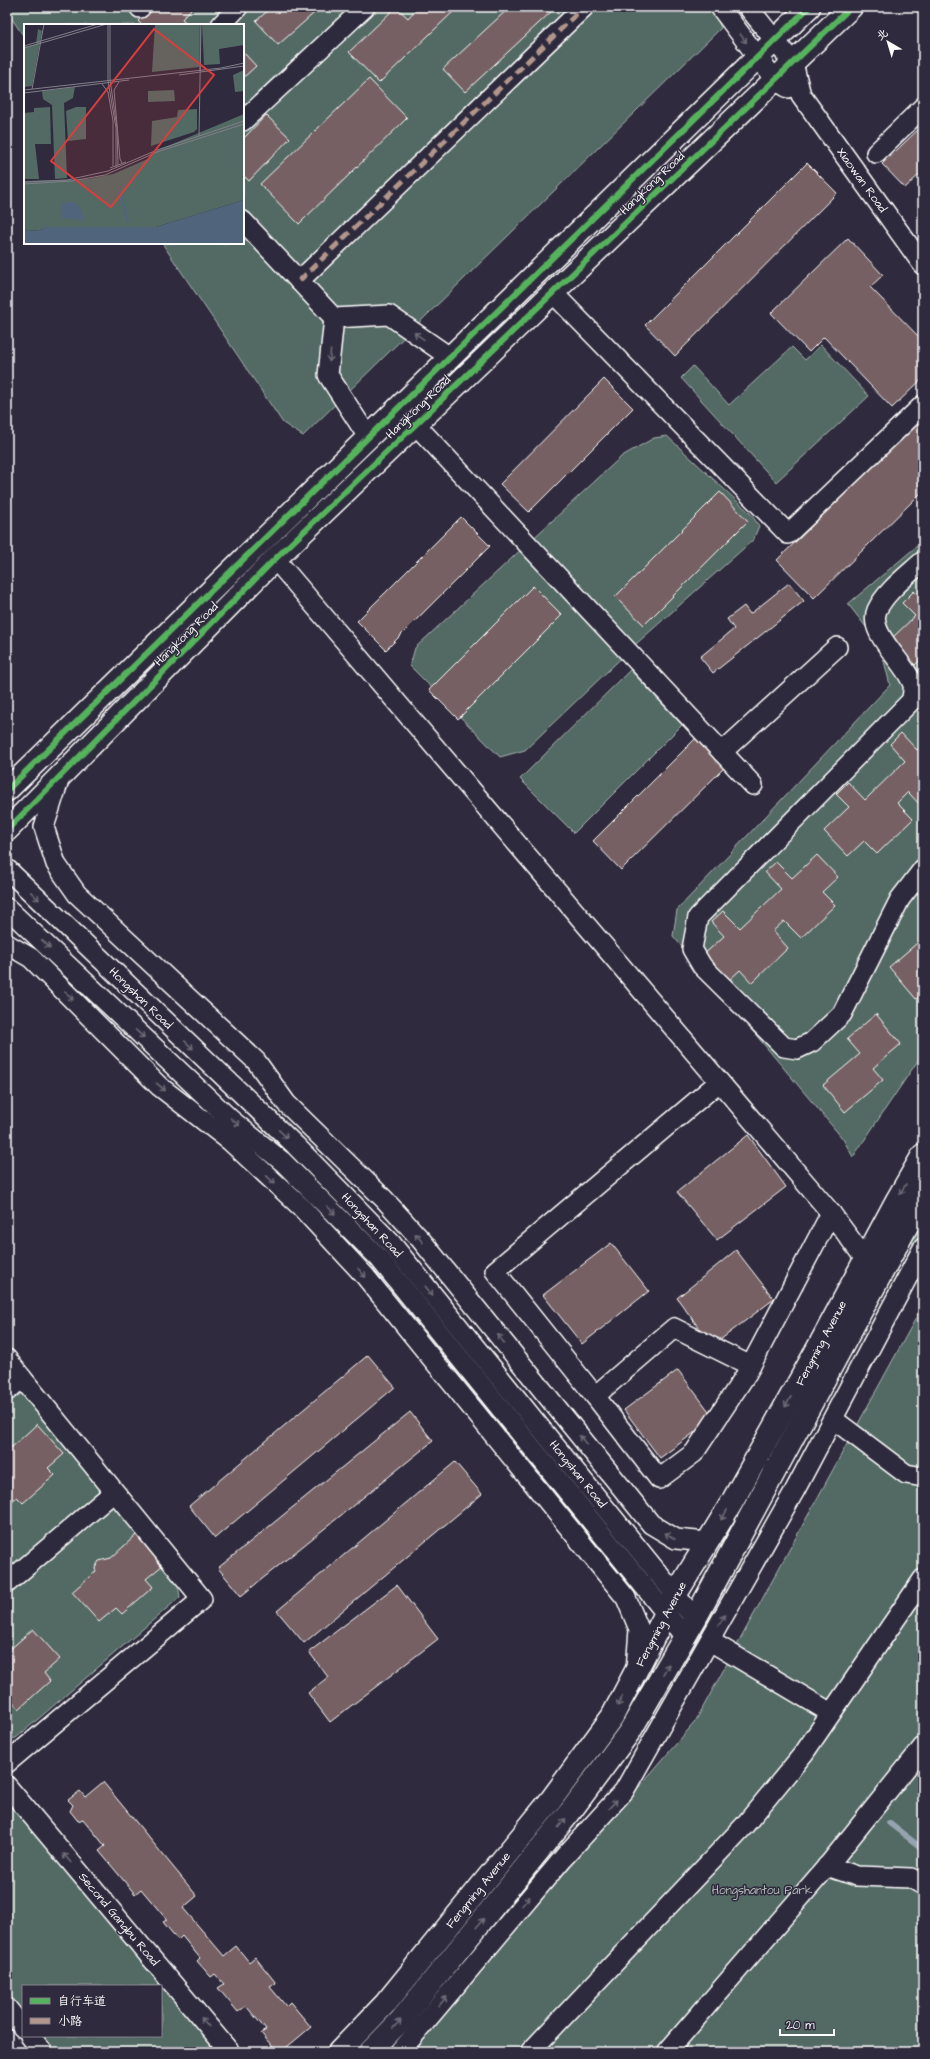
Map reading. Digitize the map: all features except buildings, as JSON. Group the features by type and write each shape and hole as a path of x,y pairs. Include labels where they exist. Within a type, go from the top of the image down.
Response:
{"main road":[{"name":"Hangkong Road","path":"7,790 809,7"},
{"name":"Hangkong Road","path":"7,830 275,559 851,7"},
{"name":"Fengming Avenue","path":"338,2052 386,2003 551,1800 612,1716 676,1594 748,1475 923,1155"},
{"name":"Fengming Avenue","path":"370,2052 402,2020 570,1812 630,1731 685,1638 923,1196"}],"street":[{"path":"221,24 238,7"},
{"path":"244,119 365,7"},
{"path":"299,281 584,7"},
{"name":"Xiaowan Road","path":"720,7 775,80 801,95"},
{"name":"Xiaowan Road","path":"748,7 793,63 801,95 923,265"},
{"path":"876,153 923,107"},
{"path":"244,223 334,318 328,375 368,437"},
{"path":"553,293 788,534 923,405"},
{"path":"334,318 389,315 451,358"},
{"path":"416,425 753,785"},
{"path":"275,559 831,1213 865,1259"},
{"path":"923,561 886,596 876,611 877,630 904,668 913,685 912,700 698,917 692,949 702,966 784,1047 797,1049 812,1042 842,1014 900,899 923,869"},
{"path":"722,752 837,647"},
{"path":"60,777 44,827 56,864 77,894 256,1061 286,1102 384,1199 421,1240 651,1524 676,1540 707,1542"},
{"name":"Hongshan Road","path":"7,869 295,1146 391,1243 695,1619"},
{"name":"Hongshan Road","path":"7,908 230,1119 283,1162 379,1258 685,1638"},
{"path":"7,944 31,958 159,1086 230,1141 300,1206 365,1276 626,1598 639,1629 636,1672"},
{"path":"720,1082 495,1271 659,1479 694,1452 751,1366 831,1213"},
{"path":"400,2052 564,1856 624,1791 796,1490 923,1248"},
{"path":"595,1396 674,1328 751,1366"},
{"path":"7,1359 202,1599 7,1763"},
{"path":"7,1392 22,1378"},
{"path":"833,1419 906,1474 923,1477"},
{"path":"7,1582 114,1492"},
{"path":"530,2052 744,1826 804,1753 923,1579"},
{"path":"710,1641 831,1713"},
{"path":"667,2052 921,1754"},
{"name":"Second Gangbu Road","path":"7,1786 230,2052"},
{"path":"827,1866 857,1876 911,1878 923,1885"},
{"path":"7,2008 22,2027"},
{"path":"31,2037 43,2052"}],"green space":[{"path":"7,7 712,7 721,28 303,436 283,423 163,244 244,244 244,24 24,24 24,37 7,12"},
{"path":"821,345 869,396 776,482 681,378 693,366 729,405 792,347 805,360"},
{"path":"667,436 751,514 759,526 753,540 636,644 525,750 500,757 410,666 415,648 622,456 654,438"},
{"path":"923,541 923,1053 853,1157 843,1139 673,936 677,910 890,685 880,645 848,604"},
{"path":"630,670 682,725 574,833 520,779"},
{"path":"923,1202 923,1257 905,1233"},
{"name":"Hongshantou Park","path":"923,1305 923,2052 380,2052 492,1957 695,1722"},
{"path":"7,1369 169,1571 178,1585 180,1597 16,1738 7,1739"},
{"path":"7,1786 230,2052 43,2052 31,2037 162,2037 162,1985 22,1985 22,2027 7,2008"}],"waterway":[{"path":"889,1823 923,1849"}],"marked path":[{"path":"299,281 584,7"}],"cycle path":[{"path":"7,790 809,7"},
{"path":"7,830 275,559 851,7"}]}
